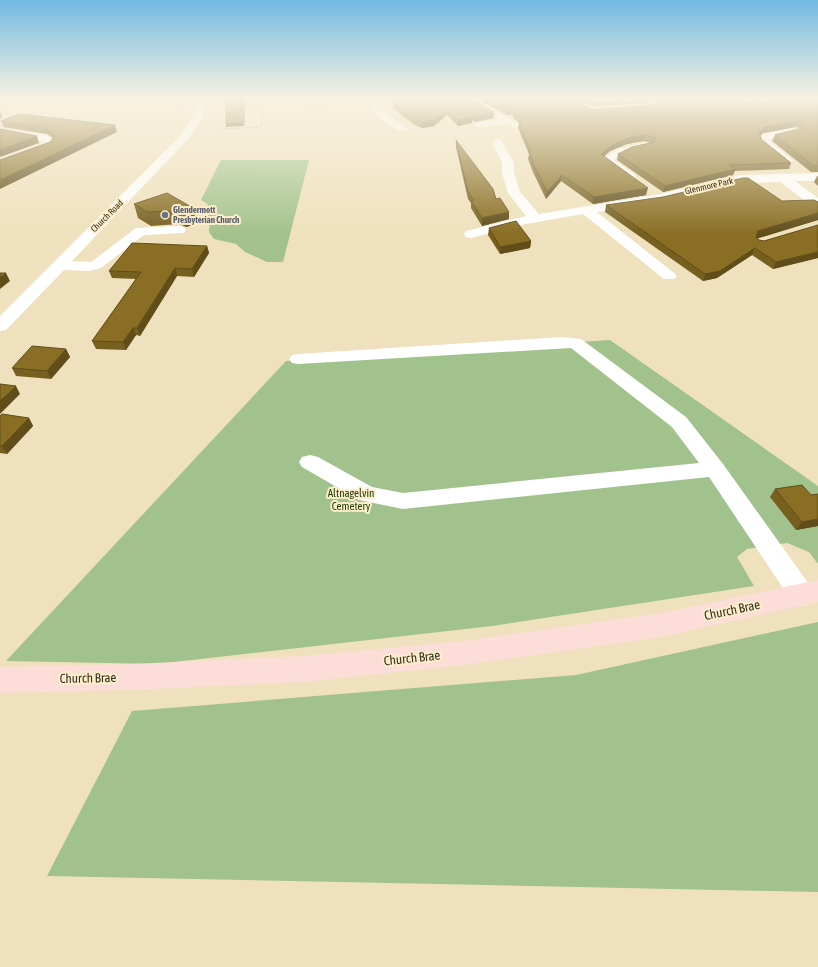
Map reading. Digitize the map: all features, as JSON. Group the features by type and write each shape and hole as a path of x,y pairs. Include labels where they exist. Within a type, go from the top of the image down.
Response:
{"main road":[{"name":"Church Brae","path":"0,680 132,678 304,669 463,653 662,625 810,593"}],"street":[{"path":"0,163 49,144"},
{"name":"Church Road","path":"0,326 178,144"},
{"path":"498,144 508,163 508,173 514,193 535,218"},
{"name":"Glenmore Park","path":"767,144 813,177"},
{"path":"651,145 621,151 613,155 608,160 661,198"},
{"path":"782,177 818,204"},
{"name":"Glenmore Park","path":"471,234 497,226 535,218 661,198 740,179 813,177"},
{"path":"586,210 669,276"},
{"path":"61,265 90,267 96,265 142,231 179,230"},
{"path":"298,359 561,342 576,344 638,389 679,422 810,593"},
{"path":"310,462 367,494 386,499 403,501 715,469"}],"green space":[{"path":"221,160 309,160 283,262 267,262 245,252 236,244 214,239 209,232 210,219 205,214 208,204 201,200"},
{"name":"Altnagelvin Cemetery","path":"610,340 818,486 818,564 809,552 787,543 747,549 737,557 754,586 492,626 156,664 6,661 286,361"},
{"path":"818,622 818,892 47,876 132,711 576,675"}],"building":[{"path":"0,144 16,144 0,150"},
{"path":"44,144 75,144 0,180 0,160"},
{"path":"457,144 459,144 493,189 496,199 500,198 509,212 482,218 471,201 474,200 468,192"},
{"path":"528,144 614,144 601,154 648,188 594,197 562,175 547,192 534,165 529,152 531,152"},
{"path":"645,144 767,144 791,163 729,165 735,169 665,186 618,154 632,147"},
{"path":"786,144 818,144 818,166 814,166"},
{"path":"748,178 782,201 814,200 818,202 818,213 758,231 756,237 759,240 764,241 818,225 818,252 776,262 755,248 720,271 705,274 606,205 663,197"},
{"path":"167,193 195,209 183,214 175,211 147,212 134,204"},
{"path":"516,221 531,241 500,247 489,228"},
{"path":"132,243 207,246 192,269 175,268 137,328 133,328 123,342 92,341 141,272 109,271"},
{"path":"0,273 6,273 0,278"},
{"path":"32,346 66,349 47,371 12,368"},
{"path":"0,384 16,386 0,401"},
{"path":"2,414 29,418 2,446 0,446 0,416"},
{"path":"802,485 811,495 818,494 818,519 802,522 775,489"}],"place":[{"name":"Glendermott Presbyterian Church","path":"165,215"}]}
